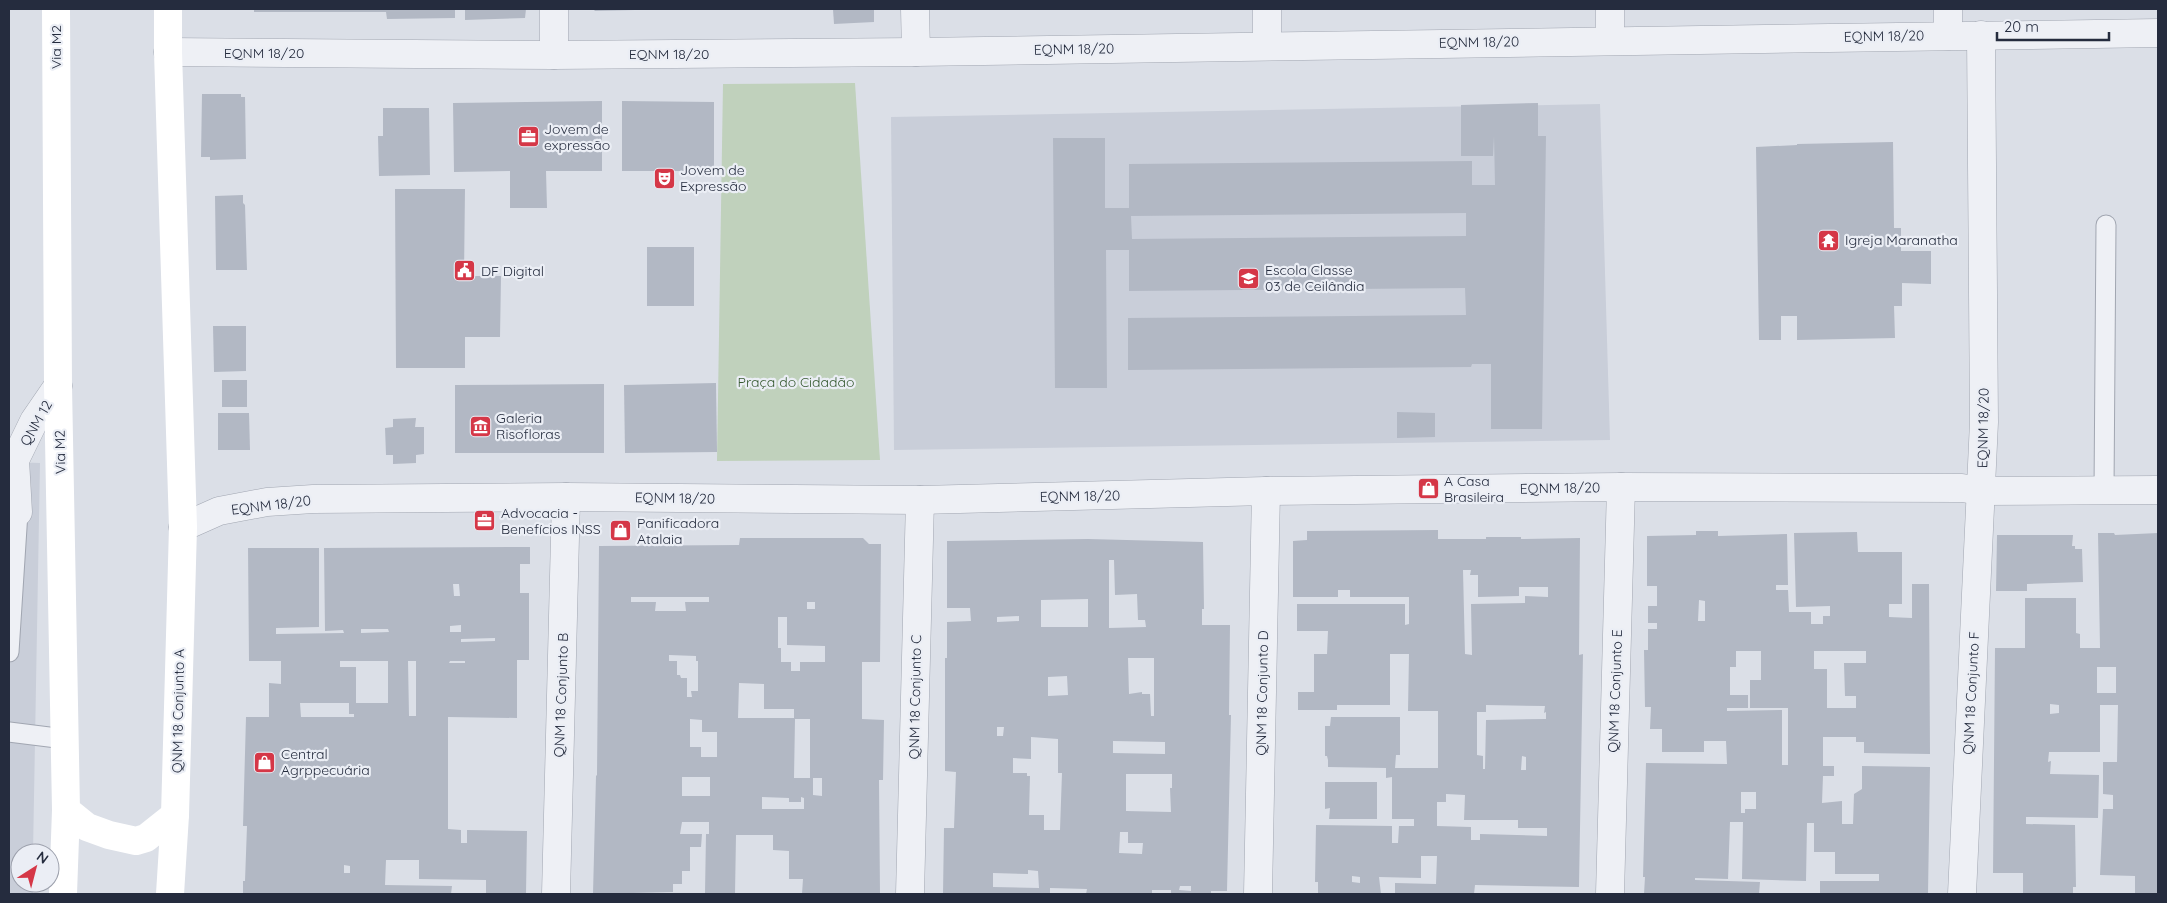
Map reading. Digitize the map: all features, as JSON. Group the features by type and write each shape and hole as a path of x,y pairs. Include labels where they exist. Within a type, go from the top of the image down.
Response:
{"main road":[{"name":"Via M2","path":"56,9 58,386 66,810 63,894"},
{"path":"168,9 183,527"},
{"name":"QNM 18 Conjunto A","path":"170,894 175,815 183,527"},
{"path":"66,810 87,827 109,835 136,841 146,838 175,815"}],"street":[{"path":"554,9 554,55"},
{"path":"915,9 916,52"},
{"path":"1267,9 1267,46"},
{"path":"1610,9 1610,40"},
{"path":"1948,9 1948,36"},
{"name":"EQNM 18/20","path":"168,52 554,55 916,52 2158,33"},
{"name":"EQNM 18/20","path":"1981,35 1984,422 1981,491"},
{"name":"QNM 12","path":"13,512 12,460 34,421 58,386"},
{"name":"EQNM 18/20","path":"183,527 219,511 267,502 313,499 566,496 920,500 1266,491 1621,487 1962,488 1981,491 2158,490"},
{"name":"QNM 18 Conjunto E","path":"1610,894 1621,487"},
{"name":"QNM 18 Conjunto D","path":"1258,894 1266,491"},
{"name":"QNM 18 Conjunto F","path":"1962,894 1981,491"},
{"name":"QNM 18 Conjunto B","path":"556,894 566,496"},
{"name":"QNM 18 Conjunto C","path":"910,894 920,500"}],"lane":[{"path":"2104,490 2106,225"},
{"name":"QNM 12","path":"9,652 13,512"},
{"path":"9,732 64,739"}],"shaded area":[{"name":"Escola Classe 03 de Ceilândia","path":"1600,104 1610,440 894,450 891,117"},
{"path":"9,462 40,463 33,843 10,843 10,893 33,894 9,894"}],"green space":[{"name":"Praça do Cidadão","path":"855,83 880,460 717,461 723,84"}],"building":[{"path":"254,9 455,9 455,18 387,19 386,12 254,12"},
{"path":"465,9 526,9 525,18 465,20"},
{"path":"593,9 635,9 635,10 595,11"},
{"path":"833,9 874,9 874,22 834,24"},
{"path":"202,94 241,94 241,97 245,97 246,159 210,160 210,157 201,157"},
{"name":"Jovem de expressão","path":"602,101 602,171 546,171 547,208 510,208 510,171 454,172 453,103"},
{"path":"622,101 714,102 714,171 622,171"},
{"path":"1538,103 1538,136 1546,136 1542,429 1491,429 1491,364 1472,364 1471,367 1128,370 1128,318 1466,315 1465,288 1129,291 1129,250 1106,250 1107,388 1055,388 1053,138 1105,138 1105,208 1129,208 1129,164 1472,161 1472,185 1495,185 1494,136 1493,156 1461,156 1461,105","holes":["1466,213 1466,236 1132,239 1131,216"]},
{"path":"383,108 429,108 430,175 379,176 378,136 383,136"},
{"name":"Igreja Maranatha","path":"1893,142 1894,228 1901,228 1901,251 1931,251 1931,284 1902,283 1902,306 1894,306 1895,338 1797,340 1797,316 1781,316 1781,340 1759,340 1756,147 1797,144"},
{"path":"395,189 465,189 464,276 501,276 500,337 465,337 465,368 396,368"},
{"path":"243,195 247,270 216,270 215,196"},
{"path":"647,247 694,247 694,306 647,306"},
{"path":"213,326 246,326 246,371 214,372"},
{"path":"222,380 247,380 247,407 222,407"},
{"path":"716,383 717,452 625,453 624,385"},
{"path":"604,384 604,453 455,453 455,385"},
{"path":"1397,412 1435,413 1435,437 1397,438"},
{"path":"218,413 249,413 250,450 218,450"},
{"path":"416,418 415,427 424,427 424,454 416,455 416,463 393,464 393,455 386,455 385,428 393,427 393,419"},
{"path":"1438,530 1438,539 1486,539 1486,537 1521,537 1521,539 1580,538 1579,655 1583,654 1579,887 1475,885 1474,894 1395,894 1395,883 1436,884 1437,856 1421,856 1421,878 1379,877 1381,894 1318,894 1318,882 1315,882 1316,825 1392,826 1392,843 1398,843 1399,826 1414,826 1414,819 1392,819 1392,777 1386,778 1386,768 1328,767 1327,756 1325,756 1325,726 1330,726 1331,717 1400,717 1400,755 1396,755 1395,768 1438,768 1438,711 1408,711 1409,654 1390,654 1390,705 1337,705 1337,710 1298,710 1298,692 1314,692 1314,654 1327,654 1328,631 1297,631 1297,604 1405,604 1405,625 1409,624 1409,597 1350,597 1350,590 1338,590 1338,597 1293,597 1293,541 1307,540 1307,531","holes":["1463,570 1471,570 1470,575 1478,575 1478,597 1519,596 1519,587 1548,587 1548,597 1525,596 1525,603 1471,604 1472,655 1465,654","1486,705 1545,706 1544,713 1546,712 1546,719 1486,720 1485,769 1483,769 1483,756 1477,755 1477,712 1486,712","1522,756 1526,757 1526,770 1521,770","1446,794 1465,795 1464,820 1518,820 1518,828 1547,828 1547,836 1480,834 1480,840 1471,840 1471,827 1437,826 1437,802 1446,802","1352,876 1360,877 1360,883 1352,882"]},
{"path":"1696,531 1718,531 1718,536 1787,534 1788,585 1776,585 1776,590 1788,590 1789,612 1811,612 1811,624 1823,624 1823,616 1830,616 1830,606 1796,607 1794,533 1857,532 1858,552 1902,552 1902,604 1889,604 1889,617 1912,618 1912,584 1929,584 1930,754 1864,753 1864,742 1856,742 1856,737 1823,737 1823,766 1834,766 1834,776 1823,776 1822,803 1842,801 1842,824 1853,824 1854,794 1862,789 1862,766 1930,767 1928,894 1820,894 1820,881 1879,881 1879,874 1835,874 1835,852 1814,852 1814,823 1807,823 1806,881 1742,879 1743,822 1730,822 1728,879 1695,878 1695,880 1760,882 1759,894 1644,894 1646,763 1727,764 1726,741 1704,741 1704,752 1662,752 1662,729 1650,729 1651,707 1645,707 1644,650 1648,650 1648,629 1657,629 1657,623 1648,623 1648,606 1657,606 1657,586 1647,586 1647,536 1696,535","holes":["1699,600 1705,601 1705,621 1698,621","1736,651 1761,651 1761,680 1750,680 1750,708 1788,708 1788,765 1782,765 1782,710 1727,711 1727,708 1748,708 1748,695 1730,695 1730,667 1736,667","1814,651 1866,651 1866,663 1844,663 1845,696 1856,696 1856,708 1827,708 1827,669 1814,669","1741,792 1756,792 1756,809 1745,809 1745,813 1741,813"]},
{"path":"2098,533 2114,533 2115,535 2158,533 2158,894 2135,894 2135,876 2100,875 2103,809 2113,809 2113,795 2103,794 2103,762 2117,762 2118,705 2100,705 2100,752 2049,752 2048,762 2051,761 2050,774 2099,775 2098,818 2026,817 2026,824 2075,825 2076,887 2073,887 2073,894 2023,894 2023,873 1993,873 1995,648 2025,648 2025,598 2076,598 2076,633 2080,634 2080,648 2100,648","holes":["2097,667 2116,667 2116,693 2097,693","2050,704 2059,705 2059,713 2050,714"]},
{"path":"1997,535 2073,535 2072,546 2075,546 2075,549 2082,549 2083,582 2027,584 2027,591 1996,591"},
{"path":"740,538 863,538 869,544 881,544 880,662 862,662 862,719 884,720 883,780 879,780 880,894 802,894 803,879 789,879 789,851 773,850 773,835 736,835 735,894 705,893 706,834 709,834 709,822 682,822 680,834 702,834 701,847 690,847 690,871 682,871 682,884 673,884 673,892 593,894 597,775 599,546 739,545","holes":["631,597 709,597 709,602 685,602 686,611 655,611 656,602 631,602","807,602 815,602 815,609 807,609","778,617 787,617 787,645 825,646 825,662 800,662 800,671 791,671 791,662 781,662 781,648 778,648","669,655 696,656 696,661 698,661 698,691 691,691 692,697 687,697 687,678 681,678 680,675 677,675 677,661 669,661","739,683 764,684 764,709 794,709 794,718 738,718","690,719 702,720 702,732 717,732 717,757 701,757 701,747 690,747","795,719 810,719 810,778 794,778","682,777 710,777 710,796 682,796","813,778 822,778 822,796 813,795","762,797 789,798 789,802 801,802 801,797 804,798 804,809 762,809"]},
{"path":"1088,539 1203,542 1204,609 1202,609 1202,625 1230,625 1229,715 1231,715 1227,891 1211,891 1211,894 1171,894 1171,890 1152,890 1152,894 1086,894 1087,889 1050,888 1050,894 943,894 944,828 954,828 956,772 945,771 945,658 947,658 947,622 971,621 970,608 947,608 947,541","holes":["1109,560 1114,560 1115,595 1137,594 1138,620 1145,620 1146,627 1109,628","1088,599 1088,627 1041,627 1041,600","1019,616 1019,621 997,622 997,617","1128,658 1154,658 1154,716 1151,716 1150,694 1142,694 1142,692 1129,694","1067,676 1068,695 1048,696 1048,677","997,727 1004,727 1003,736 997,736","1031,737 1058,739 1058,773 1062,773 1060,830 1044,830 1044,815 1029,815 1030,776 1027,776 1027,773 1013,773 1013,758 1031,759","1113,741 1165,742 1165,754 1113,753","1126,774 1172,774 1172,788 1170,788 1171,812 1126,811","1120,832 1128,832 1128,843 1143,843 1142,854 1119,853","1028,870 1038,871 1039,888 993,887 993,873 1028,874","1180,886 1191,886 1191,891 1179,890"]},
{"path":"530,547 530,564 520,564 520,593 529,593 529,660 517,660 517,718 448,717 448,829 461,830 461,843 467,843 467,830 527,831 526,894 486,894 486,880 419,879 419,860 386,860 385,885 452,886 451,894 243,894 247,826 243,826 246,717 269,717 269,683 281,684 281,661 249,661 248,548 319,548 319,627 276,628 276,634 344,633 343,630 325,631 324,548","holes":["453,584 459,584 460,596 454,596","461,625 461,632 450,632 450,626","361,629 388,629 389,632 361,633","495,638 495,641 461,642 461,639","340,661 388,661 388,703 356,703 356,667 340,667","408,661 416,661 416,716 409,716","450,661 465,661 465,663 449,663","300,703 349,703 349,714 354,714 354,717 301,717","344,865 350,866 350,873 344,873"]},
{"path":"1325,782 1377,782 1377,819 1329,819 1330,808 1325,809"}],"place":[{"name":"Jovem de expressão","path":"528,137"},
{"name":"Jovem de Expressão","path":"664,178"},
{"name":"Igreja Maranatha","path":"1829,240"},
{"name":"DF Digital","path":"465,271"},
{"name":"Escola Classe 03 de Ceilândia","path":"1249,278"},
{"name":"Galeria Risofloras","path":"480,426"},
{"name":"A Casa Brasileira","path":"1428,489"},
{"name":"Advocacia - Benefícios INSS","path":"485,521"},
{"name":"Panificadora Atalaia","path":"621,531"},
{"name":"Central Agrppecuária","path":"265,762"}]}
